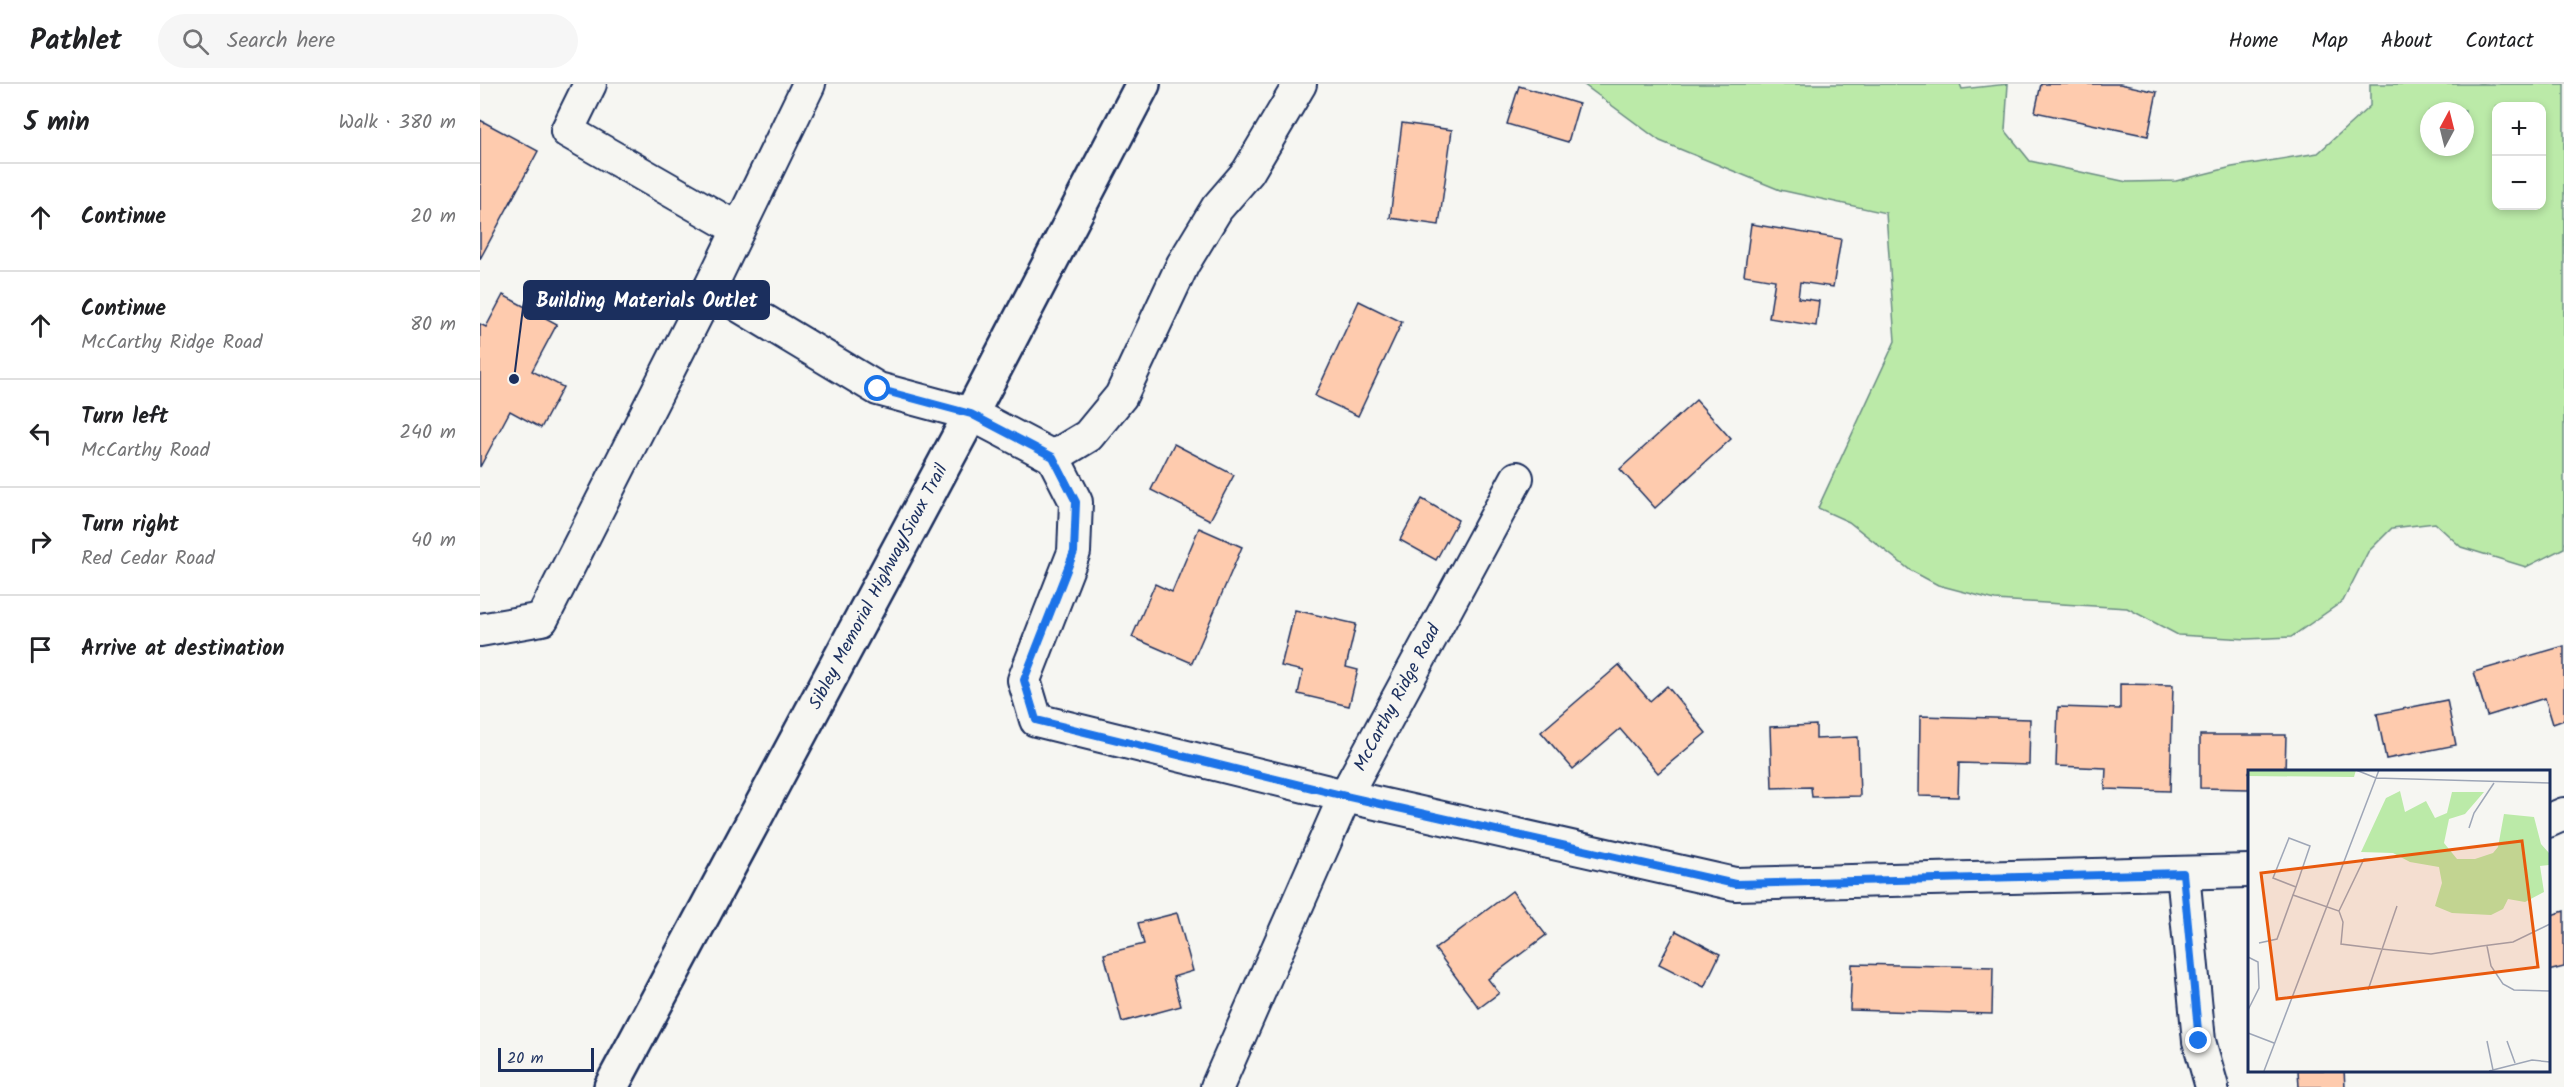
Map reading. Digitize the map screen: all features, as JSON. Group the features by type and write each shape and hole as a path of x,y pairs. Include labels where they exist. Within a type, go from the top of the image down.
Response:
{"highway":[{"name":"Sibley Memorial Highway/Sioux Trail","path":"610,1087 971,414 1143,84"}],"street":[{"path":"590,84 567,131 738,229"},
{"path":"480,630 542,619 710,288 809,84"},
{"path":"1053,457 1088,436 1121,396 1183,264 1217,208 1248,172 1300,84"},
{"path":"710,288 878,389 971,414 1053,457 1076,502 1074,552 1024,680 1036,720 1345,796 1735,884 2248,871"},
{"name":"McCarthy Ridge Road","path":"1217,1087 1345,796 1517,478"},
{"path":"2549,820 2564,814"},
{"path":"2183,873 2199,1041 2212,1087"}],"green space":[{"path":"1583,84 1960,84 1962,89 2008,84 2005,130 2030,161 2127,182 2176,181 2232,167 2318,153 2370,106 2370,84 2564,84 2564,548 2526,567 2461,547 2435,523 2392,528 2368,552 2343,601 2291,637 2247,639 2178,635 2127,608 1995,600 1938,585 1910,570 1849,522 1818,508 1895,341 1886,213 1780,190 1660,141"}],"building":[{"path":"2041,84 2120,84 2157,92 2148,136 2035,112"},
{"path":"1519,86 1579,104 1568,142 1507,124"},
{"path":"480,120 538,151 480,259"},
{"path":"1402,123 1452,130 1439,225 1390,218"},
{"path":"1751,224 1841,239 1833,287 1800,282 1798,298 1819,301 1816,326 1769,318 1775,280 1744,275"},
{"path":"503,295 557,324 532,371 563,387 541,428 510,411 480,467 480,324 486,327"},
{"path":"1359,301 1402,322 1358,416 1315,396"},
{"path":"1696,400 1731,439 1655,508 1620,469"},
{"path":"1174,444 1234,475 1210,520 1151,490"},
{"path":"1422,499 1458,520 1436,560 1400,540"},
{"path":"1199,528 1242,547 1192,663 1132,637 1155,584 1172,592"},
{"path":"1295,610 1356,624 1346,667 1358,670 1349,706 1298,694 1303,671 1281,666"},
{"path":"2564,646 2564,720 2553,724 2545,698 2487,716 2474,672"},
{"path":"1619,665 1650,701 1667,686 1706,733 1658,773 1620,729 1573,769 1541,732"},
{"path":"2120,684 2173,685 2170,791 2105,789 2106,768 2056,766 2058,707 2120,709"},
{"path":"2447,700 2456,745 2386,759 2377,714"},
{"path":"1920,716 2030,719 2029,765 1959,763 1958,797 1919,796"},
{"path":"1816,725 1816,739 1858,737 1860,796 1812,797 1811,787 1772,788 1770,727"},
{"path":"2200,735 2286,735 2285,770 2248,770 2248,789 2200,788"},
{"path":"1512,891 1546,935 1488,979 1499,993 1479,1008 1435,949"},
{"path":"2564,911 2564,967 2549,971 2549,916"},
{"path":"1177,913 1193,971 1173,977 1181,1006 1122,1022 1104,954 1144,944 1138,923"},
{"path":"1676,931 1720,954 1704,987 1659,964"},
{"path":"1852,964 1993,967 1992,1014 1850,1010"},
{"path":"2298,1072 2344,1072 2345,1087 2299,1087"}],"place":[{"name":"Building Materials Outlet","path":"514,379"}],"route":[{"path":"878,389 971,414 1053,457 1076,502 1074,552 1024,680 1036,720 1345,796 1735,884 2183,873 2199,1041"}]}
